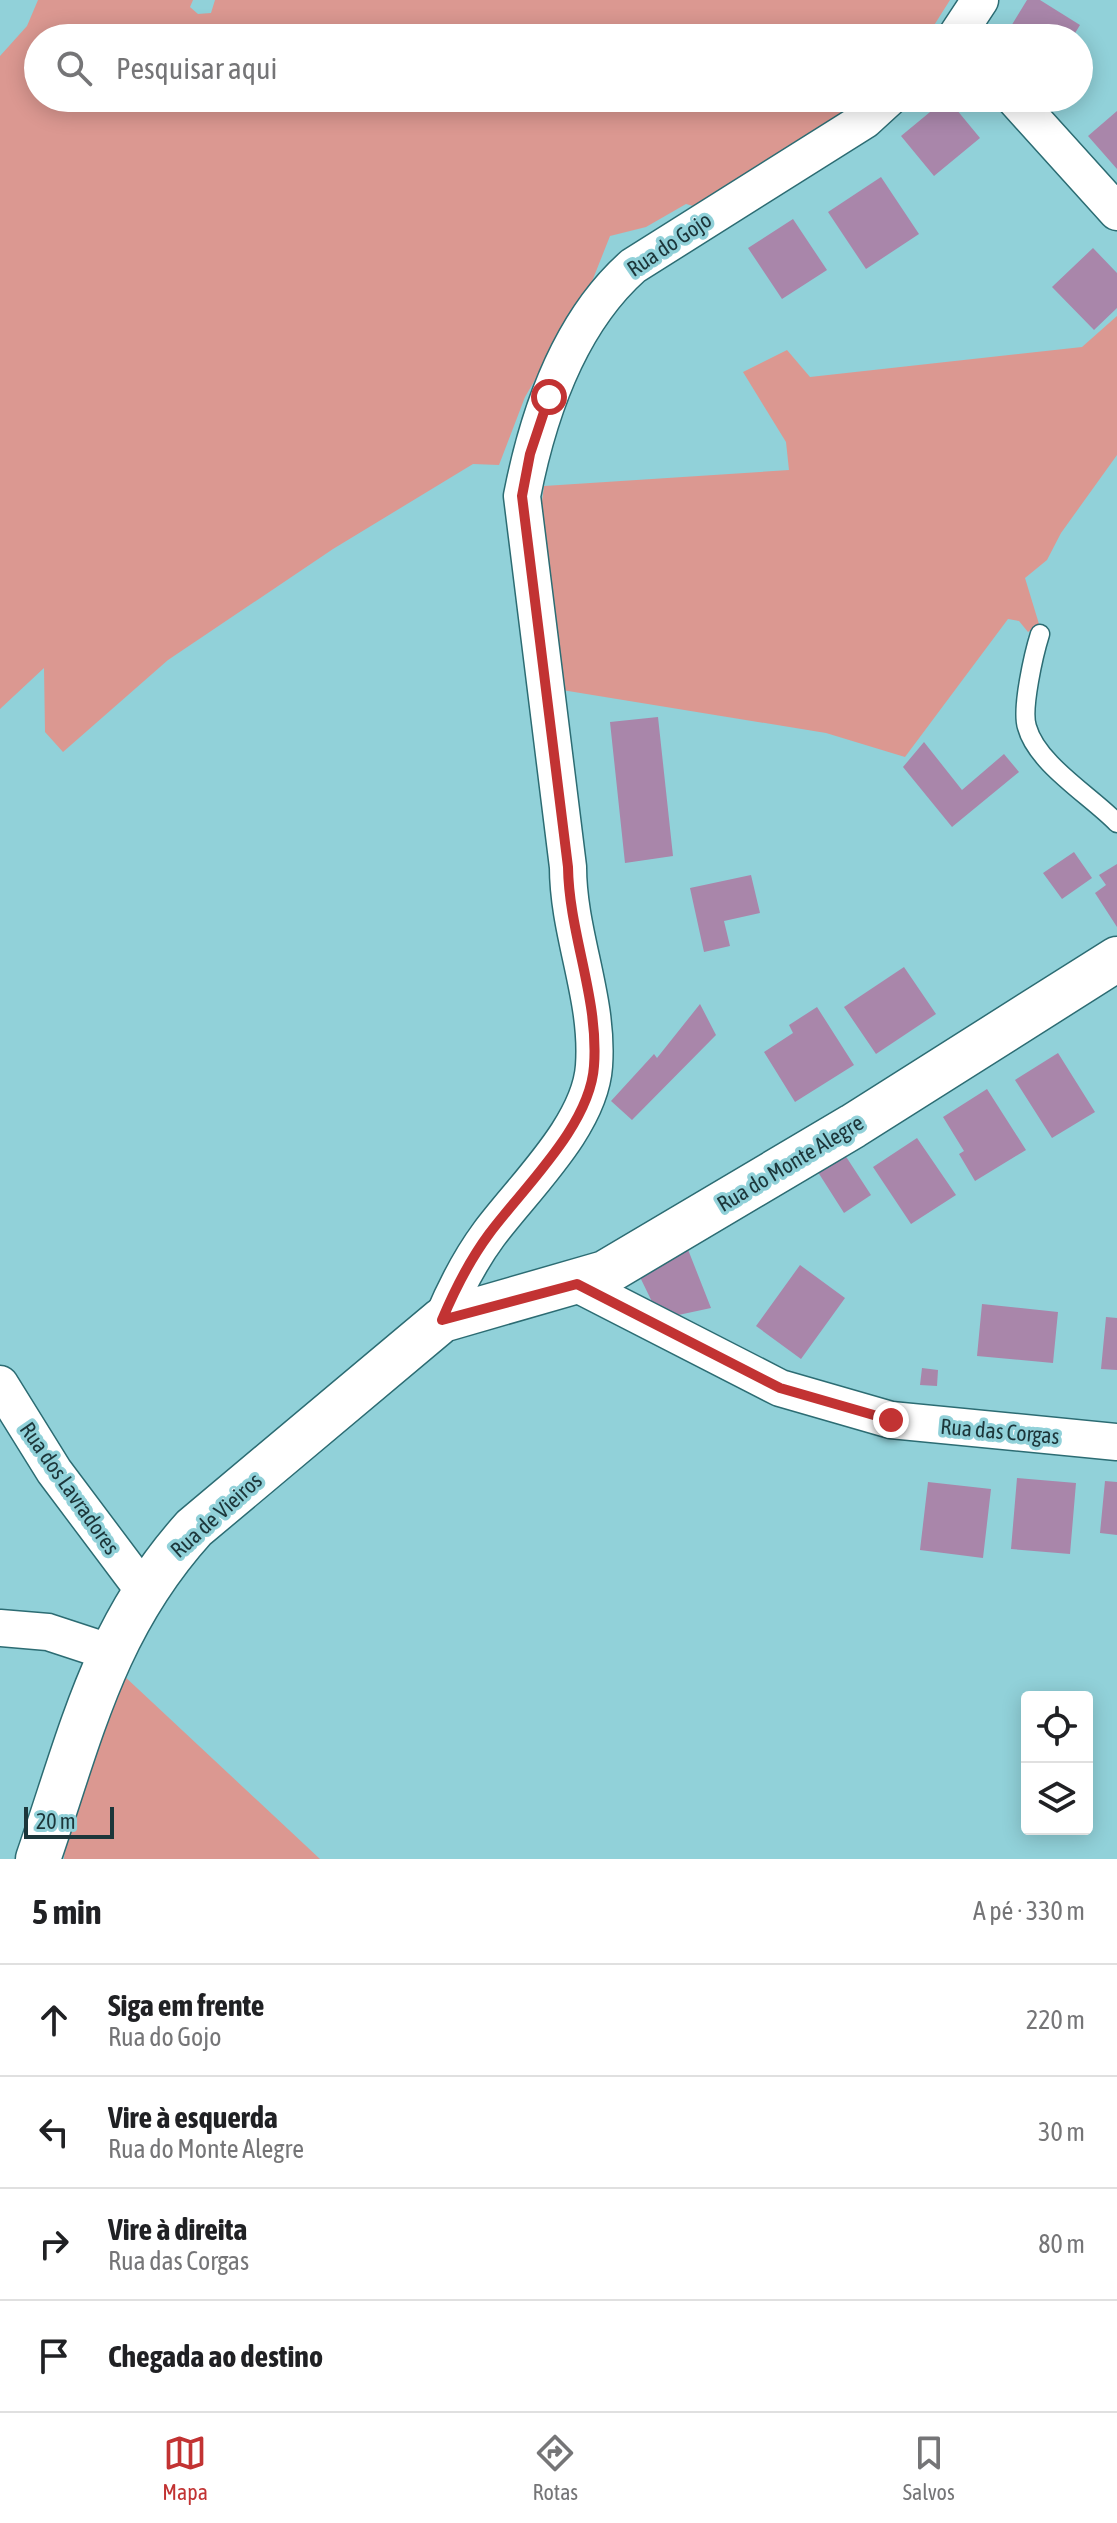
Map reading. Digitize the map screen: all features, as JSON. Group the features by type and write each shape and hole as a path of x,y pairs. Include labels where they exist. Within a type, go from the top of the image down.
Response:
{"street":[{"path":"966,24 980,0"},
{"name":"Rua do Gojo","path":"442,1320 466,1267 575,1119 590,1088 594,1067 592,1014 568,898 568,867 522,496 530,454 549,397 589,317 608,288 874,112"},
{"path":"1027,112 1117,212"},
{"name":"Rua do Monte Alegre","path":"442,1320 577,1284 605,1273 839,1134 1117,959"},
{"name":"Rua das Corgas","path":"577,1284 780,1388 821,1400 891,1420 1117,1442"},
{"name":"Rua de Vieiros","path":"38,1859 109,1652 159,1567 194,1528 442,1320"},
{"name":"Rua dos Lavradores","path":"0,1384 54,1471 144,1591"},
{"path":"0,1628 48,1632 109,1652"}],"lane":[{"path":"1040,634 1031,662 1026,726 1046,758 1117,823"}],"shaded area":[{"path":"38,0 193,0 190,7 198,14 211,13 215,0 950,0 935,24 28,24"},
{"path":"24,29 24,112 848,112 697,207 686,204 646,227 610,236 591,284 525,397 499,465 473,464 333,549 168,660 63,752 45,732 44,668 0,709 0,56"},
{"path":"1117,316 1117,455 1061,533 1047,560 1025,578 1039,624 1028,632 1019,621 1008,619 905,757 826,733 562,690 541,509 544,486 789,470 786,442 743,372 787,350 810,377 1082,347"},
{"path":"122,1674 320,1859 64,1859 66,1835"}],"building":[{"path":"1027,0 1040,0 1078,24 1012,24"},
{"path":"1117,111 1117,169 1088,136"},
{"path":"930,112 959,112 980,138 934,176 901,136"},
{"path":"881,177 919,234 866,269 828,212"},
{"path":"793,219 827,270 782,299 748,248"},
{"path":"1093,248 1117,273 1117,308 1094,330 1052,287"},
{"path":"658,717 673,856 625,863 610,722"},
{"path":"924,742 962,790 1004,754 1019,772 952,827 903,767"},
{"path":"1074,852 1092,878 1062,899 1043,873"},
{"path":"1117,864 1117,927 1095,893 1106,885 1099,875"},
{"path":"751,875 760,913 724,921 730,946 704,952 690,888"},
{"path":"904,967 936,1014 876,1054 844,1007"},
{"path":"700,1004 716,1035 632,1120 611,1101 654,1054 657,1058"},
{"path":"817,1007 854,1065 795,1102 764,1052 793,1033 789,1025"},
{"path":"1058,1053 1095,1112 1052,1138 1015,1080"},
{"path":"987,1089 1026,1150 975,1181 959,1154 964,1151 943,1117"},
{"path":"917,1138 956,1195 911,1224 873,1167"},
{"path":"843,1152 871,1195 844,1213 816,1169"},
{"path":"687,1247 711,1308 669,1317 656,1310 639,1275"},
{"path":"800,1265 845,1298 801,1359 756,1326"},
{"path":"982,1304 1058,1312 1053,1363 977,1356"},
{"path":"1106,1317 1117,1318 1117,1370 1101,1369"},
{"path":"922,1368 938,1370 937,1386 920,1385"},
{"path":"1017,1478 1076,1483 1070,1554 1011,1549"},
{"path":"1105,1481 1117,1482 1117,1535 1100,1533"},
{"path":"928,1482 991,1489 983,1558 920,1550"}],"route":[{"path":"549,397 530,454 522,496 568,867 568,898 594,1027 594,1067 590,1088 575,1119 555,1151 466,1267 442,1320 577,1284 780,1388 891,1420"}]}
